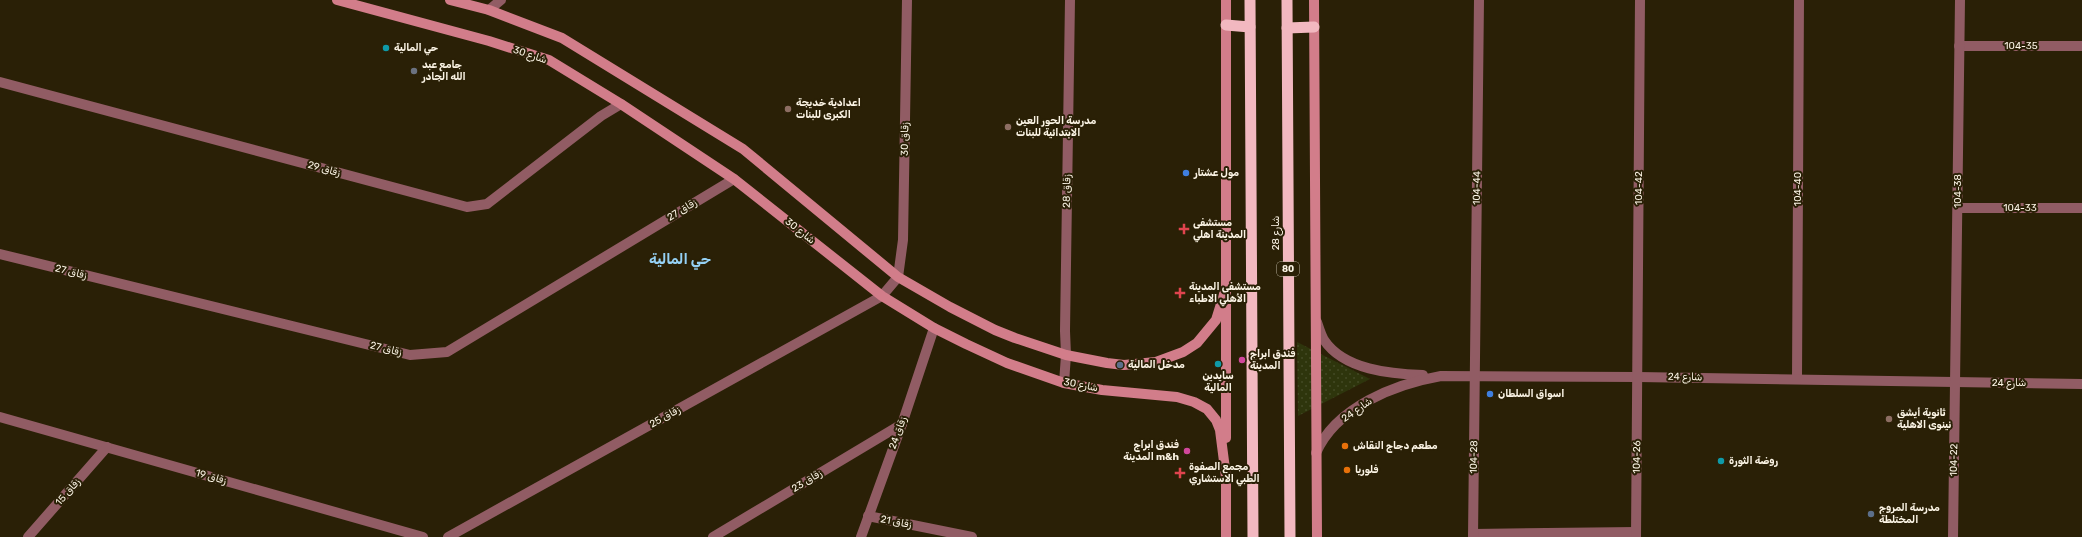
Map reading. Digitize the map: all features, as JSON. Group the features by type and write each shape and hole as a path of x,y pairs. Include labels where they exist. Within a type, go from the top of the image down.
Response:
{"highway":[{"path":"1250,0 1253,537"},
{"name":"شارع 28","path":"1287,0 1290,537"},
{"path":"1226,24 1250,27"},
{"path":"1287,28 1314,27"}],"main road":[{"name":"شارع 30","path":"337,0 489,41 549,60 621,104 734,179 882,296 934,328 1007,363 1064,383 1102,390 1177,397 1194,402 1206,409 1216,420 1220,430 1226,477"},
{"path":"450,0 489,10 562,38 743,148 898,277 950,307 995,330 1066,355 1124,365 1142,364 1167,359 1197,343 1216,320 1225,291"},
{"path":"1226,0 1226,537"},
{"path":"1314,0 1317,537"}],"street":[{"path":"489,10 501,0"},
{"name":"زقاق 30","path":"898,277 904,232 907,0"},
{"name":"زقاق 28","path":"1064,383 1066,355 1070,0"},
{"name":"104-44","path":"1474,376 1479,0"},
{"name":"104-42","path":"1638,377 1640,0"},
{"name":"104-40","path":"1797,379 1799,0"},
{"name":"104-38","path":"1955,382 1960,0"},
{"name":"104-35","path":"1959,46 2082,46"},
{"name":"زقاق 29","path":"0,82 467,207 487,204 602,116 621,104"},
{"name":"زقاق 27","path":"0,254 410,355 447,352 734,179"},
{"name":"104-33","path":"1958,208 2082,208"},
{"path":"882,296 898,277"},
{"name":"زقاق 25","path":"448,537 882,296"},
{"path":"1316,322 1324,340 1335,351 1354,362 1380,371 1441,376"},
{"name":"زقاق 24","path":"861,537 902,424 934,328"},
{"name":"شارع 24","path":"1316,454 1327,433 1366,403 1384,392 1408,383 1441,376 1638,377 2082,384"},
{"name":"104-28","path":"1473,536 1474,376"},
{"name":"104-26","path":"1636,534 1638,377"},
{"name":"104-22","path":"1953,537 1955,382"},
{"name":"زقاق 19","path":"0,417 107,447 398,534 423,537"},
{"name":"زقاق 23","path":"713,537 902,424"},
{"name":"زقاق 15","path":"28,537 107,447"},
{"name":"زقاق 21","path":"868,516 972,537"},
{"path":"1473,536 1636,534"}],"green space":[{"path":"1297,342 1370,379 1298,416"}],"place":[{"name":"حي المالية","path":"386,48"},
{"name":"جامع عبد الله الجادر","path":"414,71"},
{"name":"اعدادية خديجة الكبرى للبنات","path":"788,109"},
{"name":"مدرسة الحور العين الابتدائية للبنات","path":"1008,127"},
{"name":"مول عشتار","path":"1186,173"},
{"name":"مستشفى المدينة اهلي","path":"1184,229"},
{"name":"مستشفى المدينة الأهلي الاطباء","path":"1180,293"},
{"name":"فندق ابراج المدينة","path":"1242,360"},
{"name":"سايدين المالية","path":"1218,364"},
{"name":"مدخل المالية","path":"1120,365"},
{"name":"اسواق السلطان","path":"1490,394"},
{"name":"ثانوية أيشق نينوى الاهلية","path":"1889,419"},
{"name":"مطعم دجاج النقاش","path":"1345,446"},
{"name":"فندق ابراج المدينة m&h","path":"1187,451"},
{"name":"روضة الثورة","path":"1721,461"},
{"name":"فلوريا","path":"1347,470"},
{"name":"مجمع الصفوة الطبي الاستشاري","path":"1180,473"},
{"name":"مدرسة المروج المختلطة","path":"1871,514"}],"district":[{"name":"حي المالية","path":"680,259"}]}
